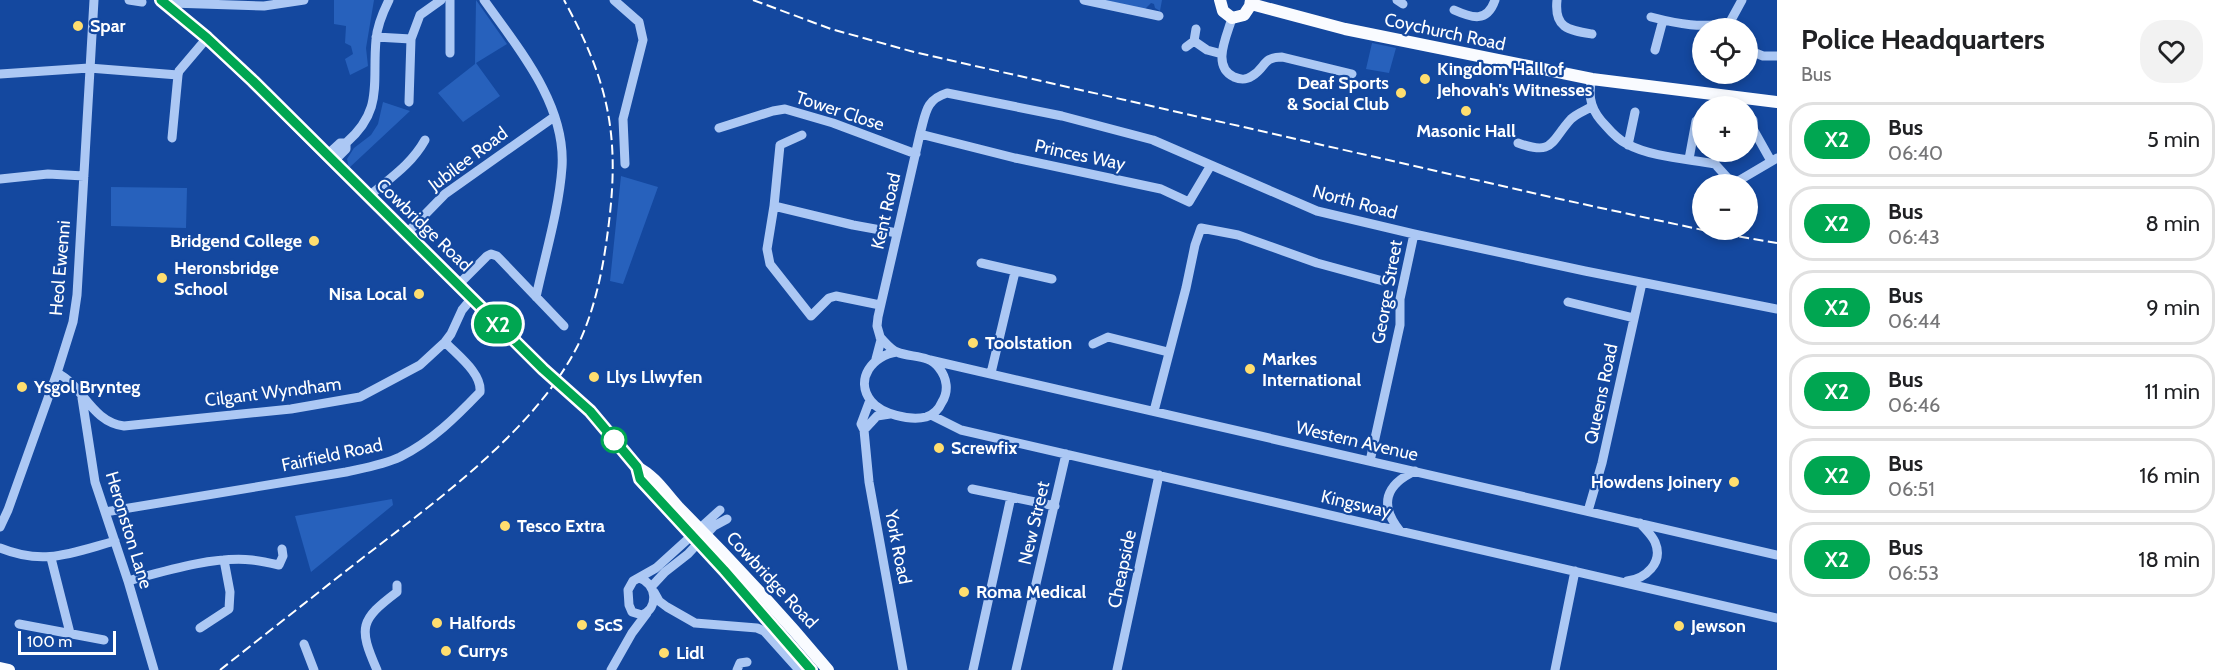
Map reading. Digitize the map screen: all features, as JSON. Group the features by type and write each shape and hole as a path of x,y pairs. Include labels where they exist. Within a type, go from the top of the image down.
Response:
{"main road":[{"path":"1219,0 1222,11 1232,18"},
{"name":"Cowbridge Road","path":"166,1 207,38 543,369 590,411 637,467 640,479 699,536 811,670"},
{"name":"Coychurch Road","path":"1232,18 1244,15 1251,2 1345,29 1592,79 1777,102"},
{"name":"Cowbridge Road","path":"699,536 718,547 828,670"},
{"path":"0,668 9,670"}],"street":[{"name":"Heol Ewenni","path":"0,527 57,373 73,321 77,295 94,0"},
{"path":"129,0 142,2"},
{"path":"330,159 340,143 346,143 355,135 367,119 376,83 376,37 389,0"},
{"path":"409,102 411,39 420,15 441,0"},
{"path":"450,0 446,39 450,53"},
{"path":"484,0 526,60 544,92 561,142 562,165 558,193 536,297"},
{"path":"614,0 639,22 643,40 622,119 625,164"},
{"path":"1085,0 1155,12"},
{"path":"1454,10 1471,18 1485,15 1492,10 1495,0"},
{"path":"1557,0 1556,15 1561,24 1567,28 1592,34"},
{"path":"1735,18 1742,0"},
{"path":"166,1 239,2 264,6 299,1"},
{"path":"1651,17 1692,26"},
{"path":"1232,18 1222,54 1222,62 1227,73 1241,79 1252,76 1273,57 1282,57 1352,74"},
{"path":"1655,50 1662,20"},
{"path":"1196,29 1190,44 1222,54"},
{"path":"376,37 411,39"},
{"path":"172,138 179,71 207,38"},
{"path":"1758,54 1777,56"},
{"path":"0,74 89,68 178,75"},
{"path":"1592,79 1589,90 1591,107 1608,128 1628,145 1666,156 1715,164 1732,184 1774,160 1758,135"},
{"path":"409,92 420,93"},
{"name":"North Road","path":"936,97 947,93 1110,127 1152,140 1317,210 1414,234 1642,283 1777,309"},
{"name":"Kent Road","path":"876,360 880,337 877,326 880,305 920,134 929,104 936,97"},
{"path":"1518,143 1540,148 1553,144 1572,117 1591,107"},
{"name":"Tower Close","path":"719,128 785,109 833,123 916,154"},
{"path":"1628,145 1635,112"},
{"name":"Jubilee Road","path":"406,234 445,194 554,117"},
{"path":"1689,159 1689,131 1692,126"},
{"name":"Princes Way","path":"920,134 1015,158 1161,189 1190,202 1211,165"},
{"path":"802,135 780,145 767,249 770,264 811,316 829,298 836,296 880,305"},
{"path":"368,197 402,171 417,154 425,140"},
{"path":"0,179 48,174 84,176"},
{"path":"774,206 897,233"},
{"path":"1154,411 1201,228 1202,216"},
{"path":"1201,228 1238,235 1317,263 1383,281"},
{"name":"George Street","path":"1370,461 1400,325 1400,299 1414,234"},
{"path":"459,285 487,256 491,254 497,256 564,326"},
{"path":"981,263 1052,279"},
{"path":"991,373 1015,272"},
{"name":"Queens Road","path":"1588,511 1602,463 1642,283"},
{"name":"Cilgant Wyndham","path":"57,373 64,377 105,420 124,426 338,402 360,397 420,365 445,342 462,310 472,298"},
{"path":"1568,302 1634,318"},
{"path":"880,337 897,352 930,360 936,364 944,376 946,391 942,404 931,415 918,418 892,413 882,410 870,400 865,379 876,360 887,353 897,352"},
{"path":"1093,344 1108,337 1168,352"},
{"name":"Fairfield Road","path":"105,512 346,472 379,465 400,457 447,426 480,392 481,388 476,375 445,342"},
{"name":"Western Avenue","path":"930,360 1777,555"},
{"name":"Heronston Lane","path":"82,398 95,482 128,581 154,670"},
{"name":"York Road","path":"870,400 861,424 864,430 869,482 903,670"},
{"path":"864,430 877,416 892,413"},
{"name":"Kingsway","path":"931,415 961,430 1777,618"},
{"name":"New Street","path":"1016,670 1056,506 1066,454"},
{"path":"1400,531 1388,510 1387,498 1396,483 1415,471"},
{"name":"Cheapside","path":"1117,670 1159,475"},
{"path":"972,489 1056,506"},
{"path":"973,670 1011,497"},
{"path":"613,669 632,633 654,603 652,588 720,510"},
{"path":"632,633 634,621 629,605 628,590 633,581 723,522 716,539 718,547"},
{"path":"1622,582 1640,579 1650,571 1656,559 1655,541 1640,523"},
{"path":"0,548 26,557 51,558 115,542"},
{"path":"128,581 224,560 251,559 279,565 283,556 282,549"},
{"path":"51,558 70,633"},
{"path":"201,628 229,609 230,592 224,560"},
{"path":"1555,670 1575,571"},
{"path":"639,578 645,580 652,588 659,601 700,624 757,628 764,631 799,670"},
{"path":"377,670 366,644 364,629 370,614 399,590"},
{"path":"632,612 642,615 667,607"},
{"path":"19,624 104,640"},
{"path":"304,649 314,670"},
{"path":"737,670 740,663 747,662"}],"shaded area":[{"path":"334,0 374,0 366,48 368,66 350,75 345,59 353,54 351,46 345,43 346,26 334,24"},
{"path":"476,0 507,44 476,63 500,96 463,122 438,93 475,64"},
{"path":"1100,0 1162,0 1160,11 1151,3 1145,9"},
{"path":"1372,43 1396,48 1389,73 1366,69"},
{"path":"383,102 410,111 349,168 347,159 354,148 371,135 378,124"},
{"path":"621,176 658,187 623,284 610,281"},
{"path":"111,187 187,188 186,228 111,226"},
{"path":"392,499 393,505 311,572 295,516"}],"railway":[{"path":"220,670 433,503 489,456 540,403 578,345 590,316 602,269 609,222 613,160 607,107 600,81 591,55 564,0"},
{"path":"753,0 831,29 914,52 1555,198 1712,232 1777,243"}],"bus line":[{"name":"X2","path":"161,0 180,14 253,81 543,369 590,411 637,467 640,479 724,570 811,670"}],"place":[{"name":"Spar","path":"78,26"},
{"name":"Kingdom Hall of Jehovah's Witnesses","path":"1425,79"},
{"name":"Deaf Sports & Social Club","path":"1401,93"},
{"name":"Masonic Hall","path":"1466,111"},
{"name":"Bridgend College","path":"314,241"},
{"name":"Heronsbridge School","path":"162,278"},
{"name":"Nisa Local","path":"419,294"},
{"name":"Toolstation","path":"973,343"},
{"name":"Markes International","path":"1250,369"},
{"name":"Llys Llwyfen","path":"594,377"},
{"name":"Ysgol Brynteg","path":"22,387"},
{"name":"Screwfix","path":"939,448"},
{"name":"Howdens Joinery","path":"1734,482"},
{"name":"Tesco Extra","path":"505,526"},
{"name":"Roma Medical","path":"964,592"},
{"name":"Halfords","path":"437,623"},
{"name":"ScS","path":"582,625"},
{"name":"Jewson","path":"1679,626"},
{"name":"Currys","path":"446,651"},
{"name":"Lidl","path":"664,653"}]}
